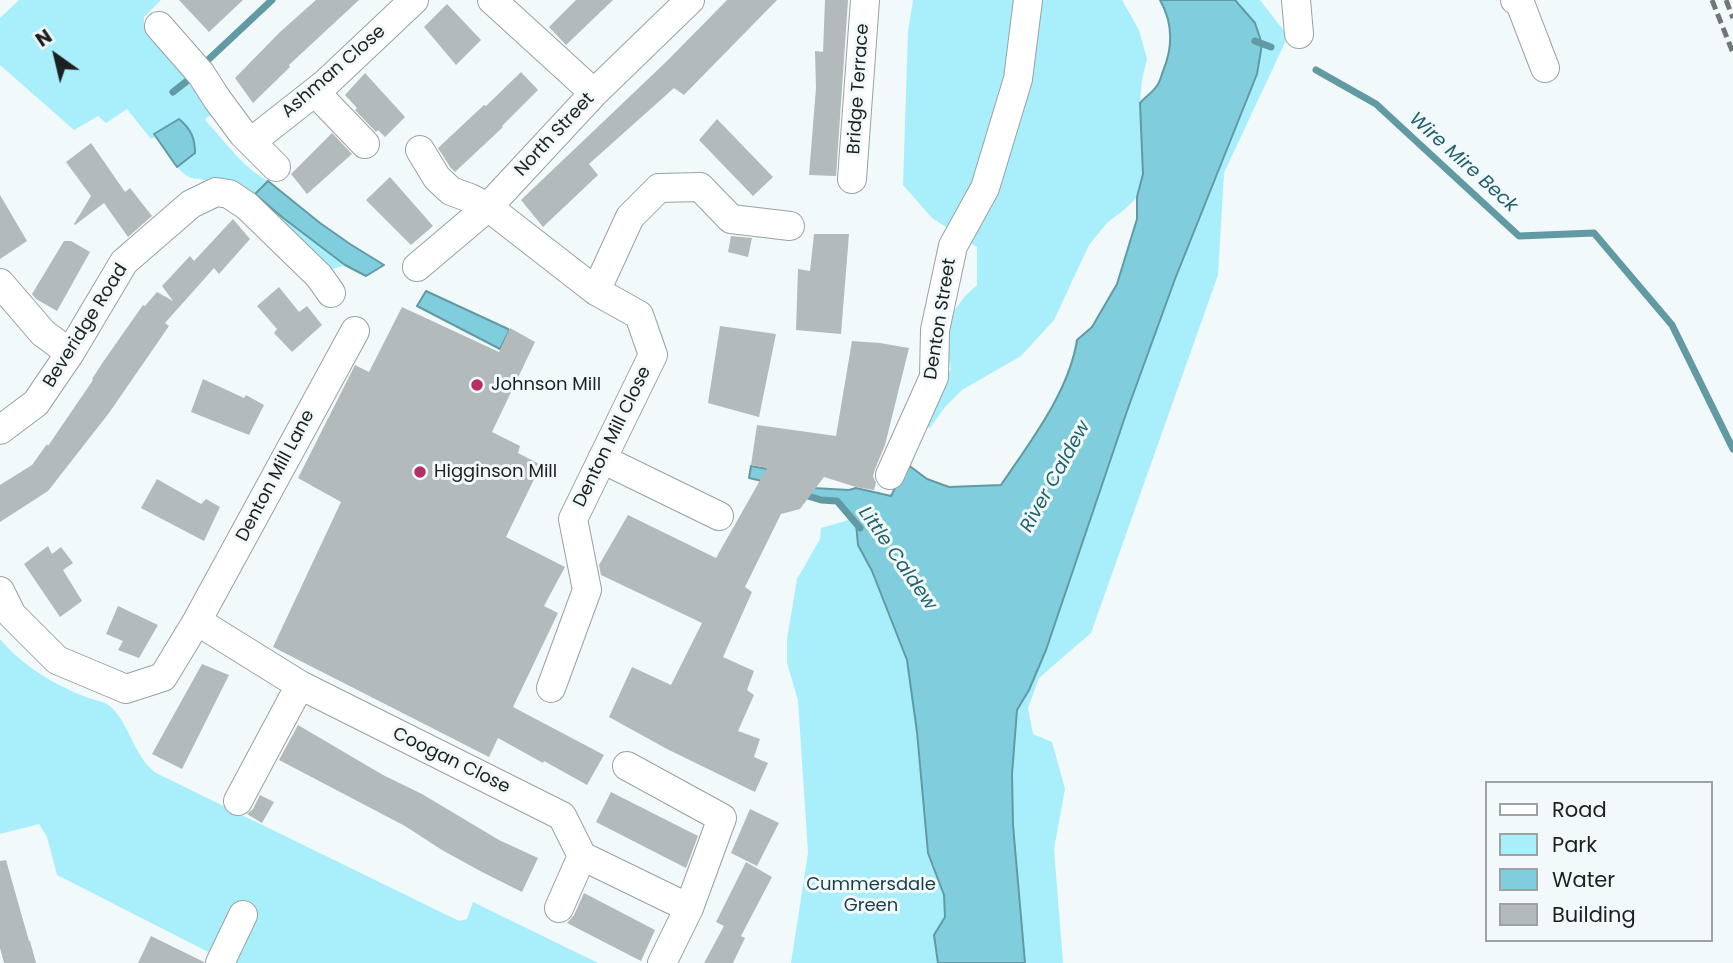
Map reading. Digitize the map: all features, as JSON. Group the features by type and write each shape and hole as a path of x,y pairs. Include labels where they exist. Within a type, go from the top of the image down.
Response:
{"street":[{"name":"Ashman Close","path":"251,142 326,83 414,0"},
{"path":"492,0 594,93"},
{"name":"North Street","path":"417,267 488,207 594,93 690,0"},
{"name":"Bridge Terrace","path":"852,179 865,0"},
{"name":"Denton Street","path":"890,475 934,377 935,330 953,246 985,188 1018,79 1028,0"},
{"path":"1296,0 1299,34"},
{"path":"1515,0 1520,3 1545,68"},
{"path":"159,26 201,74 228,116 276,167"},
{"path":"315,92 365,144"},
{"name":"Denton Mill Close","path":"420,150 437,178 451,191 488,207 596,291 639,315 653,355 573,519 587,590 551,688"},
{"path":"596,291 630,217 659,188 700,187 731,219 790,226"},
{"name":"Beveridge Road","path":"0,430 36,403 70,353 124,262 191,204 216,191 229,194 247,206 319,276 331,293"},
{"path":"0,283 43,333 70,353"},
{"name":"Denton Mill Lane","path":"197,621 355,331"},
{"path":"602,459 719,516"},
{"path":"0,592 12,615 57,660 126,689 163,677 197,621"},
{"name":"Coogan Close","path":"197,621 300,685 562,816 582,856"},
{"path":"238,801 300,685"},
{"path":"627,766 722,818 690,908 662,963"},
{"path":"559,908 582,856 690,908"},
{"path":"220,963 243,915"}],"green space":[{"path":"19,0 161,0 144,17 144,23 215,113 206,118 206,121 242,161 268,181 260,187 282,217 345,265 330,270 211,182 186,176 177,167 195,153 154,135 156,137 151,139 127,109 106,123 98,116 74,130 0,65 0,18"},
{"path":"913,0 1122,0 1139,30 1147,59 1140,103 1143,174 1137,197 1107,223 1089,245 1054,320 1021,356 962,390 930,428 920,424 951,369 940,330 965,296 977,285 977,247 932,218 903,185 908,32"},
{"path":"1235,0 1260,0 1288,36 1224,173 1218,275 1091,633 1039,678 1028,708 1033,734 1052,742 1065,789 1054,849 1063,963 1025,963 1013,825 1012,774 1017,710 1029,690 1046,650 1175,279 1257,74 1240,4"},
{"name":"Cummersdale Green","path":"852,519 856,523 858,545 872,571 907,660 917,732 928,853 944,895 945,917 934,935 938,963 791,963 808,853 798,700 787,663 787,639 797,579 820,539 821,528"},
{"path":"0,639 39,673 74,692 111,707 144,761 158,774 459,921 467,919 473,902 598,963 230,963 57,875 47,837 39,824 0,834"}],"water":[{"name":"River Caldew","path":"1160,0 1235,0 1255,23 1262,44 1257,74 1175,279 1046,650 1029,690 1017,710 1012,774 1013,825 1025,963 938,963 934,935 945,917 944,895 928,853 917,732 907,660 872,571 858,545 856,523 837,501 809,497 793,488 749,478 751,466 778,471 813,488 856,488 891,496 907,464 927,479 949,487 1001,485 1036,434 1057,397 1066,379 1077,340 1092,327 1117,284 1137,219 1137,197 1143,174 1140,103 1159,84 1169,53 1169,26"},
{"path":"179,119 192,134 195,153 177,167 154,134"},
{"path":"268,181 320,223 384,265 366,276 345,265 255,194"},
{"path":"426,291 508,329 500,349 417,306"}],"building":[{"path":"179,0 243,0 209,32"},
{"path":"316,0 359,0 289,65 290,67 253,103 235,78"},
{"path":"576,0 613,0 566,45 549,27"},
{"path":"727,0 777,0 684,95 674,88 589,164 598,175 543,227 521,200"},
{"path":"825,0 848,0 836,176 809,175 816,88 815,51 823,52"},
{"path":"447,4 481,40 456,65 424,27"},
{"path":"521,72 538,90 455,172 438,148"},
{"path":"365,73 405,117 385,137 378,130 376,132 355,110 357,108 345,95"},
{"path":"717,119 773,177 753,196 699,140"},
{"path":"332,133 352,154 307,194 291,174"},
{"path":"91,143 125,192 130,188 152,216 128,237 104,203 74,224 91,196 66,162"},
{"path":"390,177 433,226 411,245 366,200"},
{"path":"0,195 27,241 0,259"},
{"path":"233,219 250,239 219,274 214,268 165,323 169,326 109,413 48,491 0,522 0,485 32,465 47,444 48,446 143,305 157,292 173,301 162,286 190,256 194,261"},
{"path":"814,234 849,234 841,334 796,330 798,269 810,271"},
{"path":"731,236 752,238 748,257 728,252"},
{"path":"64,241 71,241 90,252 57,311 32,294"},
{"path":"279,287 299,312 307,306 322,325 292,352 274,333 277,329 257,306"},
{"path":"402,307 499,352 510,328 535,342 492,432 520,446 518,453 541,465 506,537 565,567 544,606 558,613 513,707 604,755 587,785 498,738 489,757 273,647 341,502 298,478 355,365 369,372"},
{"path":"720,326 776,334 759,417 708,403"},
{"path":"852,341 909,348 885,445 873,476 876,483 874,490 824,477 800,509 781,514 745,587 752,592 723,657 754,671 747,690 754,695 738,731 760,739 754,757 768,763 755,792 609,717 632,667 671,685 702,623 601,575 599,565 628,515 716,558 767,468 751,465 757,425 836,436"},
{"path":"203,379 244,398 246,395 264,405 249,435 191,412"},
{"path":"157,479 201,504 206,499 220,507 204,541 141,508"},
{"path":"48,546 52,554 61,547 73,563 63,570 82,601 60,617 24,564"},
{"path":"118,606 158,625 139,658 118,650 123,641 106,634"},
{"path":"202,664 229,675 182,769 152,754"},
{"path":"298,725 499,840 538,858 522,892 442,850 405,826 279,760"},
{"path":"611,792 698,836 686,868 596,822"},
{"path":"260,795 274,802 262,823 247,814 253,809"},
{"path":"750,809 779,823 757,866 731,853"},
{"path":"6,860 36,963 4,963 0,948 0,861"},
{"path":"746,862 772,877 741,936 745,938 733,963 704,963 724,926 716,922"},
{"path":"584,893 655,930 641,961 567,923 574,915"},
{"path":"151,936 204,962 204,963 138,963"}],"waterway":[{"path":"209,59 272,0"},
{"name":"Wire Mire Beck","path":"1255,41 1271,47"},
{"name":"Wire Mire Beck","path":"1316,70 1376,104 1519,236 1594,233 1672,325 1733,449"},
{"path":"173,92 187,81"},
{"name":"Little Caldew","path":"805,495 837,501 860,528"}],"railway":[{"path":"1712,0 1733,53"},
{"path":"1726,0 1733,18"}],"place":[{"name":"Johnson Mill","path":"477,385"},
{"name":"Higginson Mill","path":"420,472"}]}
